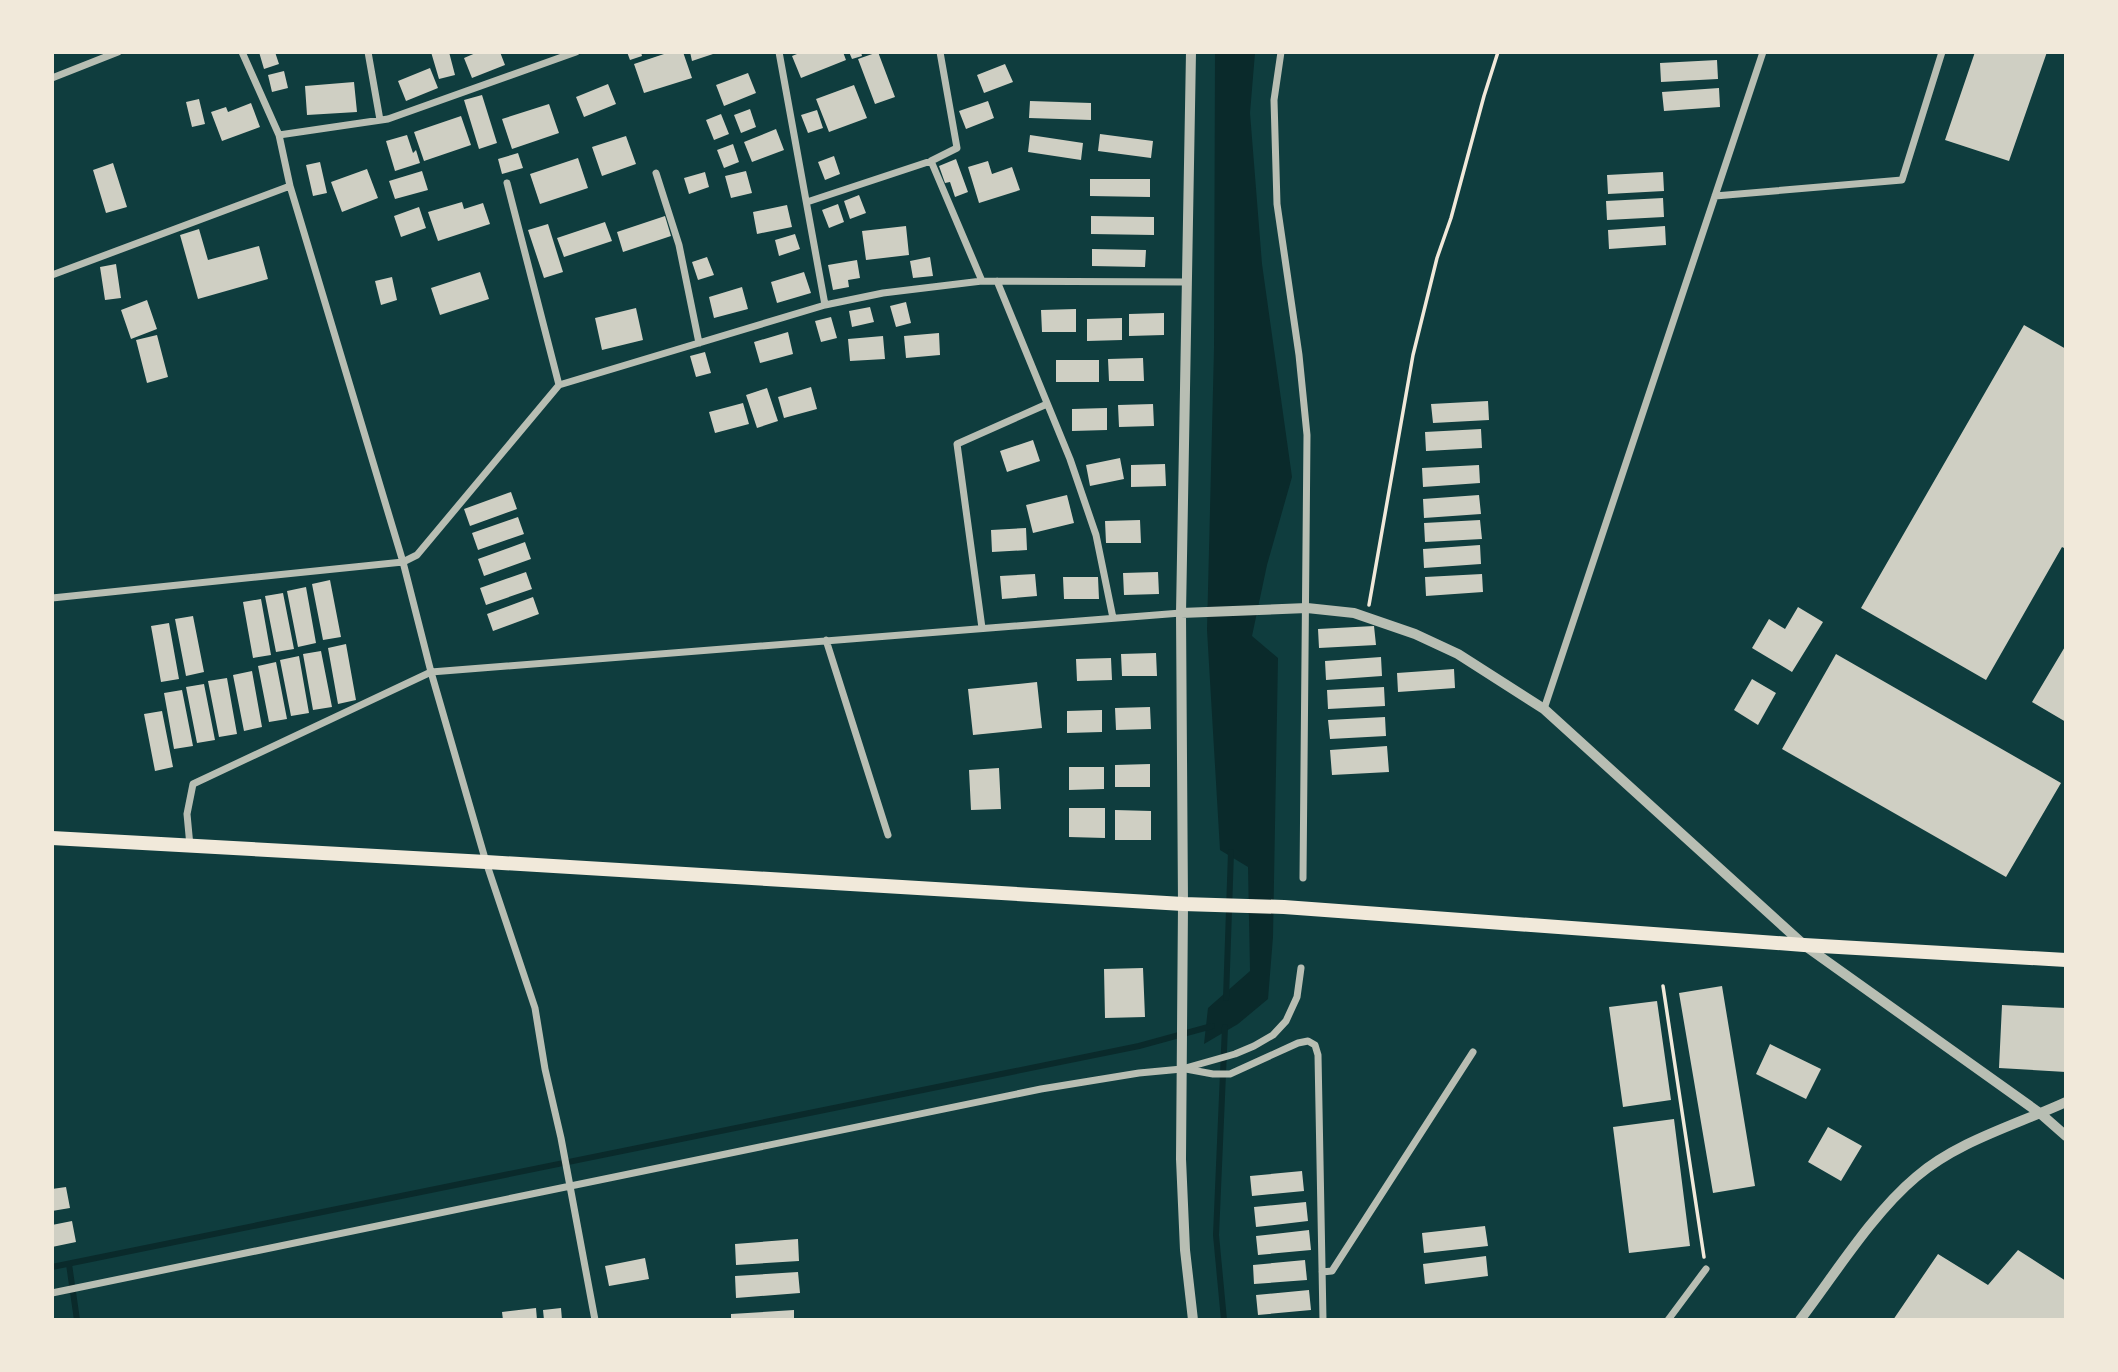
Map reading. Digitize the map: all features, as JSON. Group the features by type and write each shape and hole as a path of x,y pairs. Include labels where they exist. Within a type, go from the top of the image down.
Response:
{"highway":[{"path":"52,838 1284,908 1804,945 2066,960"}],"street":[{"path":"52,78 118,52"},
{"path":"242,52 279,135 290,186 403,562 486,862 535,1007 595,1320"},
{"path":"368,52 380,120"},
{"path":"279,135 380,120 576,52"},
{"path":"779,52 825,305"},
{"path":"807,202 931,161 957,148 940,52"},
{"path":"1191,52 1181,613 1190,904 1181,1019 1181,1159 1185,1250 1193,1320"},
{"path":"1281,52 1274,100 1277,204 1299,355 1307,435 1303,878"},
{"path":"1544,709 1763,52"},
{"path":"1715,196 1902,180 1942,52"},
{"path":"931,161 982,281"},
{"path":"656,173 679,245 699,343"},
{"path":"507,183 559,386"},
{"path":"52,275 290,186"},
{"path":"52,598 403,562 417,555 559,386 825,305 883,293 982,281 1186,282"},
{"path":"997,281 1070,459 1096,535 1114,618"},
{"path":"982,628 957,444 1047,404"},
{"path":"190,846 187,814 193,784 432,672 1181,613 1307,608 1354,613 1415,634 1458,654 1544,709 1804,945 2041,1114 2066,1136"},
{"path":"826,640 888,835"},
{"path":"56,1293 1041,1089 1235,1054 1273,1035 1286,1021 1297,998 1301,968"},
{"path":"1182,1063 1213,1074 1230,1074 1286,1047 1308,1041 1315,1045 1318,1055 1323,1320"},
{"path":"1322,1272 1332,1271 1472,1052"},
{"path":"1801,1320 1884,1208 1917,1176 1960,1148 2066,1102"},
{"path":"1668,1320 1706,1269"}],"path":[{"path":"1367,617 1413,355 1437,258 1498,52"},
{"path":"1663,986 1706,1269"}],"water":[{"path":"1215,53 1255,53 1250,113 1262,264 1292,477 1267,565 1252,636 1278,658 1273,937 1268,999 1238,1024 1204,1044 1208,1008 1250,971 1248,867 1220,850 1207,630 1214,349"}],"building":[{"path":"259,52 275,52 279,64 264,69"},
{"path":"431,52 449,52 455,75 439,79"},
{"path":"478,52 500,52 505,65 472,78 464,58"},
{"path":"627,52 641,52 642,56 630,60"},
{"path":"670,52 683,52 692,78 644,93 634,64"},
{"path":"690,52 716,52 716,53 692,61"},
{"path":"802,52 843,52 846,60 801,78 792,56"},
{"path":"849,52 861,52 862,56 852,59"},
{"path":"878,52 895,97 875,104 858,59"},
{"path":"1975,52 2047,52 2009,161 1945,140"},
{"path":"1717,60 1718,79 1661,82 1660,63"},
{"path":"1005,64 1013,82 984,93 977,75"},
{"path":"430,68 438,88 406,101 398,81"},
{"path":"284,71 288,88 272,92 268,75"},
{"path":"748,73 756,93 724,106 716,85"},
{"path":"354,82 357,112 307,115 305,86"},
{"path":"608,84 616,104 584,117 576,97"},
{"path":"854,85 867,118 829,132 816,99"},
{"path":"1719,88 1720,107 1664,111 1662,92"},
{"path":"482,95 497,143 479,149 464,100"},
{"path":"199,99 205,124 192,127 186,102"},
{"path":"988,101 994,118 966,129 959,111"},
{"path":"1030,101 1091,103 1091,120 1029,118"},
{"path":"251,103 260,127 222,141 211,112 226,107 228,112"},
{"path":"549,104 559,133 512,149 502,119"},
{"path":"750,109 756,127 741,133 734,115"},
{"path":"817,110 823,128 808,133 801,115"},
{"path":"721,114 729,134 714,140 706,120"},
{"path":"461,116 471,145 424,161 414,132"},
{"path":"776,129 784,150 752,162 744,142"},
{"path":"1100,134 1153,141 1151,158 1098,151"},
{"path":"407,135 413,153 416,150 420,163 395,171 386,141"},
{"path":"1030,135 1083,143 1081,160 1028,152"},
{"path":"626,136 636,164 602,176 592,147"},
{"path":"733,144 739,162 724,168 717,150"},
{"path":"518,153 523,168 502,174 498,159"},
{"path":"834,156 840,174 825,180 818,162"},
{"path":"578,158 588,188 540,204 530,174"},
{"path":"956,159 968,192 955,197 950,182 945,183 939,166"},
{"path":"988,161 992,174 1012,167 1020,190 979,203 968,167"},
{"path":"320,162 327,193 313,196 306,165"},
{"path":"113,163 127,207 106,213 93,170"},
{"path":"367,169 378,198 342,212 331,182"},
{"path":"422,171 428,190 395,199 389,181"},
{"path":"746,171 752,193 731,198 725,176"},
{"path":"705,172 709,187 689,194 684,178"},
{"path":"1663,172 1664,191 1608,194 1607,175"},
{"path":"1090,179 1150,179 1150,197 1090,196"},
{"path":"859,195 866,213 850,219 844,201"},
{"path":"1663,198 1664,217 1607,220 1606,201"},
{"path":"462,202 464,209 483,203 490,224 438,241 428,212"},
{"path":"838,204 844,222 829,228 822,210"},
{"path":"787,205 792,227 757,234 753,212"},
{"path":"419,207 426,228 401,237 394,216"},
{"path":"665,216 671,236 623,252 617,232"},
{"path":"1091,216 1154,217 1154,235 1091,234"},
{"path":"605,222 612,241 564,257 557,238"},
{"path":"548,224 563,272 544,278 528,230"},
{"path":"906,226 909,255 866,260 862,231"},
{"path":"1665,226 1666,245 1609,249 1608,230"},
{"path":"199,229 208,260 259,246 268,279 198,299 180,235"},
{"path":"795,234 800,249 779,256 775,240"},
{"path":"1092,249 1146,250 1145,267 1092,266"},
{"path":"707,257 714,275 698,280 692,262"},
{"path":"930,257 933,276 913,278 910,261"},
{"path":"857,260 860,278 848,280 849,287 833,290 828,265"},
{"path":"116,264 121,298 105,300 100,267"},
{"path":"480,272 489,299 440,315 431,288"},
{"path":"804,272 811,293 777,303 771,282"},
{"path":"392,277 397,300 381,305 375,281"},
{"path":"742,287 748,309 714,318 709,297"},
{"path":"147,300 157,329 131,339 121,310"},
{"path":"906,302 911,323 896,327 890,306"},
{"path":"870,307 874,322 852,327 849,311"},
{"path":"636,308 643,340 602,350 595,318"},
{"path":"1076,309 1076,332 1042,332 1041,310"},
{"path":"1164,313 1164,335 1129,336 1129,314"},
{"path":"831,317 837,338 821,342 815,321"},
{"path":"1122,318 1122,340 1087,341 1087,319"},
{"path":"2024,325 2066,349 2066,549 2062,547 1986,680 1861,608"},
{"path":"788,332 793,354 760,363 754,342"},
{"path":"939,333 940,355 906,358 904,336"},
{"path":"157,335 168,377 147,383 136,340"},
{"path":"883,336 885,359 850,361 848,339"},
{"path":"705,352 711,373 696,377 690,356"},
{"path":"1143,358 1144,381 1109,381 1108,359"},
{"path":"1056,360 1099,360 1099,382 1056,382"},
{"path":"811,387 817,409 784,418 778,397"},
{"path":"767,388 778,421 757,428 746,395"},
{"path":"1488,401 1489,420 1433,423 1431,404"},
{"path":"743,403 749,424 715,433 709,412"},
{"path":"1153,404 1154,426 1119,427 1118,405"},
{"path":"1107,408 1107,430 1072,431 1072,409"},
{"path":"1481,429 1482,448 1426,451 1425,432"},
{"path":"1033,440 1040,461 1007,472 1000,451"},
{"path":"1120,458 1124,479 1090,486 1086,465"},
{"path":"1165,464 1166,486 1131,487 1131,465"},
{"path":"1479,465 1480,483 1423,487 1422,468"},
{"path":"511,492 517,509 470,526 464,509"},
{"path":"1067,495 1074,523 1033,533 1026,505"},
{"path":"1479,495 1481,514 1424,518 1423,499"},
{"path":"518,517 524,534 478,550 472,533"},
{"path":"1140,520 1141,543 1106,543 1105,521"},
{"path":"1480,520 1482,539 1425,542 1424,523"},
{"path":"1026,528 1027,550 992,552 991,530"},
{"path":"525,542 531,559 484,576 478,559"},
{"path":"1480,545 1481,564 1424,568 1423,549"},
{"path":"526,572 532,589 486,605 480,588"},
{"path":"1158,572 1159,594 1124,595 1123,573"},
{"path":"1035,574 1037,596 1002,599 1000,576"},
{"path":"1482,574 1483,592 1426,596 1425,577"},
{"path":"1063,577 1098,577 1099,599 1064,599"},
{"path":"330,580 341,637 323,640 312,584"},
{"path":"306,587 316,643 298,647 287,591"},
{"path":"283,593 294,649 276,652 265,596"},
{"path":"533,597 539,614 493,631 487,614"},
{"path":"261,599 271,655 253,658 243,602"},
{"path":"1798,607 1823,622 1792,672 1752,648 1769,619 1785,629"},
{"path":"193,616 204,672 186,676 175,619"},
{"path":"169,623 179,679 161,682 151,626"},
{"path":"1374,626 1376,645 1319,648 1318,629"},
{"path":"346,644 356,700 338,704 328,648"},
{"path":"2066,645 2066,722 2032,702"},
{"path":"321,651 332,707 313,710 303,654"},
{"path":"1156,653 1157,676 1122,676 1121,654"},
{"path":"1836,654 2061,783 2006,877 1782,749"},
{"path":"299,656 309,713 291,716 280,660"},
{"path":"1381,657 1382,676 1326,680 1325,661"},
{"path":"1111,658 1112,680 1077,681 1076,659"},
{"path":"276,662 287,719 269,722 258,666"},
{"path":"1454,669 1455,688 1398,692 1397,673"},
{"path":"252,671 262,727 244,731 233,675"},
{"path":"227,678 237,734 219,737 208,681"},
{"path":"1752,679 1776,693 1758,725 1734,710"},
{"path":"1037,682 1042,728 973,735 968,689"},
{"path":"204,684 215,740 197,743 186,687"},
{"path":"1384,687 1385,706 1328,709 1327,690"},
{"path":"182,690 193,746 174,749 164,693"},
{"path":"1150,707 1151,729 1116,730 1115,708"},
{"path":"1102,710 1102,732 1067,733 1067,711"},
{"path":"162,711 173,767 155,771 144,714"},
{"path":"1385,717 1386,736 1330,739 1328,720"},
{"path":"1387,746 1389,772 1332,775 1330,750"},
{"path":"1150,764 1150,787 1115,787 1115,765"},
{"path":"1069,767 1104,767 1104,789 1069,790"},
{"path":"999,768 1001,809 971,810 969,770"},
{"path":"1069,808 1105,808 1105,838 1069,837"},
{"path":"1115,810 1151,811 1151,840 1115,840"},
{"path":"1143,968 1145,1017 1105,1018 1104,969"},
{"path":"1722,986 1755,1186 1713,1193 1679,993"},
{"path":"1657,1001 1671,1100 1623,1107 1609,1007"},
{"path":"2002,1005 2066,1008 2066,1072 1999,1068"},
{"path":"1770,1044 1821,1069 1806,1099 1756,1074"},
{"path":"1674,1119 1690,1246 1629,1253 1613,1127"},
{"path":"1828,1127 1862,1146 1841,1181 1808,1162"},
{"path":"1302,1171 1304,1191 1252,1196 1250,1176"},
{"path":"66,1187 70,1208 52,1211 52,1189"},
{"path":"1306,1202 1308,1221 1256,1227 1254,1207"},
{"path":"72,1221 76,1242 52,1247 52,1225"},
{"path":"1485,1226 1488,1246 1424,1253 1422,1233"},
{"path":"1309,1230 1311,1250 1258,1255 1256,1236"},
{"path":"798,1239 799,1261 736,1265 735,1244"},
{"path":"2018,1250 2066,1281 2066,1320 1893,1320 1938,1254 1988,1285"},
{"path":"1486,1256 1488,1276 1425,1284 1423,1264"},
{"path":"645,1258 649,1279 609,1286 605,1266"},
{"path":"1305,1260 1307,1280 1254,1284 1253,1265"},
{"path":"798,1272 800,1293 736,1298 735,1276"},
{"path":"1309,1290 1311,1310 1258,1315 1256,1295"},
{"path":"536,1308 537,1320 503,1320 502,1312"},
{"path":"561,1308 562,1320 544,1320 543,1310"},
{"path":"794,1310 794,1320 731,1320 731,1314"}],"waterway":[{"path":"1226,998 1231,852"},
{"path":"52,1267 1139,1046 1212,1026"},
{"path":"1224,1320 1216,1235 1225,1027"},
{"path":"69,1264 77,1320"}]}
